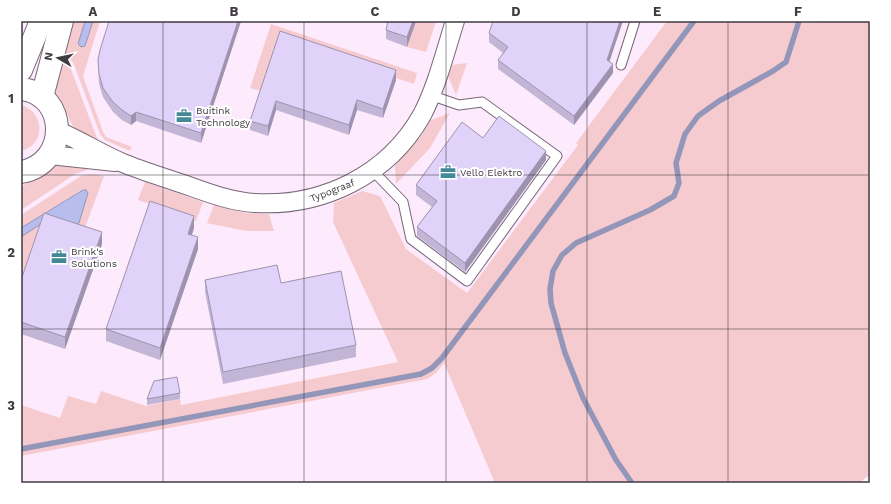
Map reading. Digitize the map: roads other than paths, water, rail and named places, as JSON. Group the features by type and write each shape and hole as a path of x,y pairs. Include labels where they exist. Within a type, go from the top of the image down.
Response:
{"street":[{"path":"21,70 40,21"},
{"path":"42,98 62,21"},
{"name":"Typograaf","path":"58,132 91,146 121,162 218,196 254,203 280,204 305,200 351,185 373,171 407,137 422,115 455,21"},
{"path":"21,89 33,92 42,98 54,112 58,132 56,144 50,155 36,167 21,172"},
{"name":"Typograaf","path":"50,155 121,162"}],"lane":[{"path":"621,65 635,21"},
{"path":"373,171 403,202 410,239 467,281 557,156 482,102 458,105 430,95"}],"water":[{"path":"85,21 93,21 85,46 81,47 78,44"},
{"path":"83,190 86,190 88,193 79,223 72,225 50,218 21,237 21,228"}],"waterway":[{"path":"21,449 421,374 432,368 442,358 694,21"},
{"path":"632,483 616,460 583,398 565,353 551,303 550,289 553,271 562,255 576,243 650,210 674,196 679,183 676,163 685,134 698,116 719,101 773,71 786,62 799,21"}],"place":[{"name":"Buitink Technology","path":"184,116"},
{"name":"Vello Elektro","path":"448,172"},
{"name":"Brink's Solutions","path":"59,257"}]}
